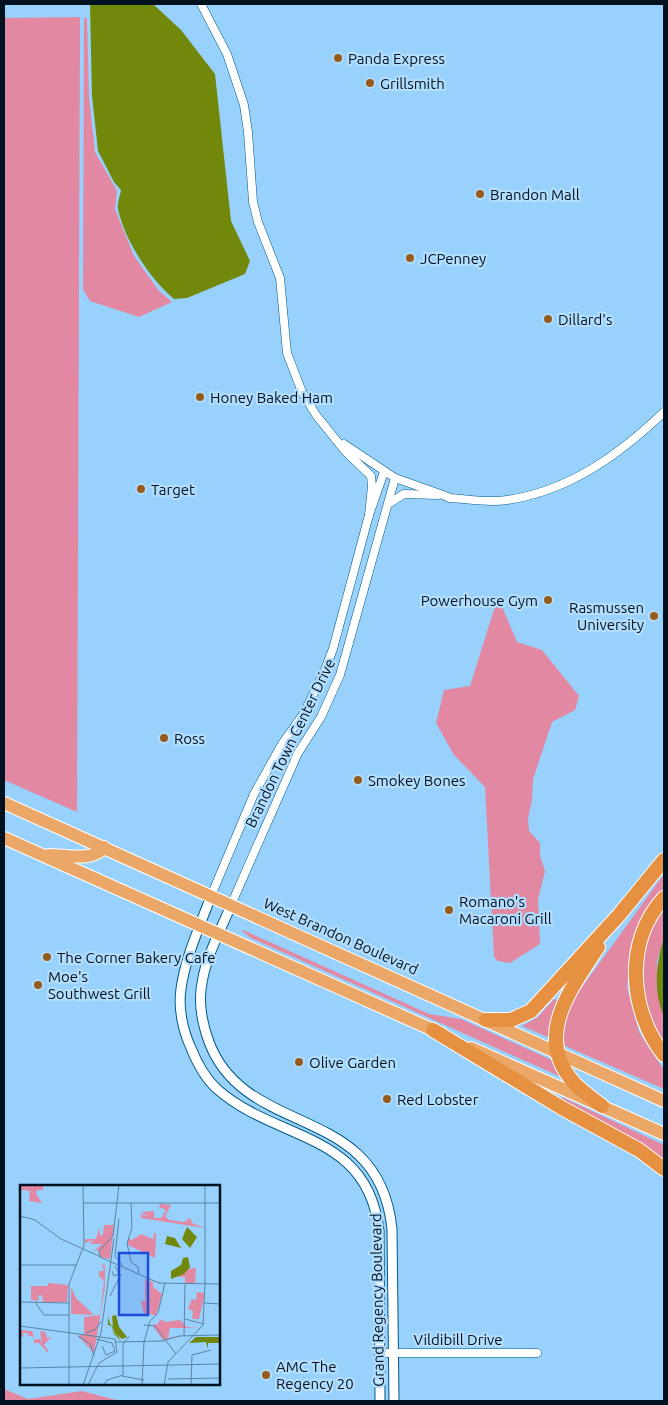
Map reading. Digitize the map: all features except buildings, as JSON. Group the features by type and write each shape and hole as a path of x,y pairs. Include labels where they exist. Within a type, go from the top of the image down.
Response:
{"highway":[{"name":"West Brandon Boulevard","path":"4,803 664,1101"},
{"path":"4,838 201,924 664,1134"},
{"path":"41,855 93,855 100,853 104,848"},
{"path":"486,1020 511,1020 531,1011 620,915 664,860"},
{"path":"664,898 649,920 638,947 636,991 645,1025 664,1055"},
{"path":"602,1106 571,1079 558,1053 557,1020 564,1002 620,915"},
{"path":"433,1030 562,1108 639,1150 664,1169"}],"street":[{"name":"Brandon Town Center Drive","path":"201,4 227,54 242,100 248,132 253,202 258,222 280,278 288,353 302,392 316,415 345,451 370,476 372,486 369,515"},
{"name":"Brandon Town Center Drive","path":"336,439 395,478 450,498 505,501 553,490 614,455 664,412"},
{"name":"Brandon Town Center Drive","path":"212,896 254,794 282,744 304,713 324,672 333,649 369,515 384,472"},
{"name":"Brandon Town Center Drive","path":"231,905 298,753 321,717 340,675 395,478"},
{"name":"Brandon Town Center Drive","path":"388,504 404,494 443,495"},
{"name":"Grand Regency Boulevard","path":"212,896 184,974 180,991 183,1025 192,1053 217,1090 252,1112 340,1156 365,1184 377,1214 379,1245 380,1401"},
{"name":"Grand Regency Boulevard","path":"231,905 205,967 200,995 203,1024 217,1060 224,1072 245,1092 348,1145 371,1167 386,1194 390,1210 393,1244 392,1353 394,1401"},
{"path":"306,1138 312,1125"},
{"path":"379,1245 393,1244"},
{"name":"Vildibill Drive","path":"379,1353 537,1353"}],"shaded area":[{"path":"90,4 153,4 181,30 215,74 231,221 250,261 245,274 187,298 174,299 156,281 132,246 118,209 121,190 114,182 98,151 92,96"},
{"path":"80,17 77,812 4,780 4,18"},
{"path":"84,18 87,18 89,96 95,152 117,191 115,209 134,256 159,291 172,302 139,317 90,301 83,289"},
{"path":"498,597 517,642 542,650 579,696 575,710 552,722 533,779 532,800 528,818 529,831 540,843 540,856 545,871 538,900 540,944 510,963 498,961 494,957 485,787 454,755 436,723 444,690 470,686"},
{"path":"664,874 664,891 632,951 627,987 639,1032 664,1070 664,1089 563,1045 563,1028 569,1005"},
{"path":"664,904 664,938 657,961 659,990 664,1016 664,1048 644,1006 640,961 653,921"},
{"path":"243,930 429,1014 461,1019 554,1061 561,1077 251,938"},
{"path":"664,938 664,1016 658,998 657,977 659,957"},
{"path":"554,999 557,1000 551,1020 550,1038 522,1026 538,1017"},
{"path":"562,1097 664,1145 664,1161 560,1102"},
{"path":"4,1389 28,1399 82,1391 120,1401 4,1401"}],"place":[{"name":"Panda Express","path":"338,58"},
{"name":"Grillsmith","path":"370,83"},
{"name":"Brandon Mall","path":"480,194"},
{"name":"JCPenney","path":"410,258"},
{"name":"Dillard's","path":"548,319"},
{"name":"Honey Baked Ham","path":"200,397"},
{"name":"Target","path":"141,489"},
{"name":"Powerhouse Gym","path":"548,600"},
{"name":"Rasmussen University","path":"654,616"},
{"name":"Ross","path":"164,738"},
{"name":"Smokey Bones","path":"358,780"},
{"name":"Romano's Macaroni Grill","path":"449,910"},
{"name":"The Corner Bakery Cafe","path":"47,957"},
{"name":"Moe's Southwest Grill","path":"38,985"},
{"name":"Olive Garden","path":"299,1062"},
{"name":"Red Lobster","path":"387,1099"},
{"name":"AMC The Regency 20","path":"266,1375"}]}
